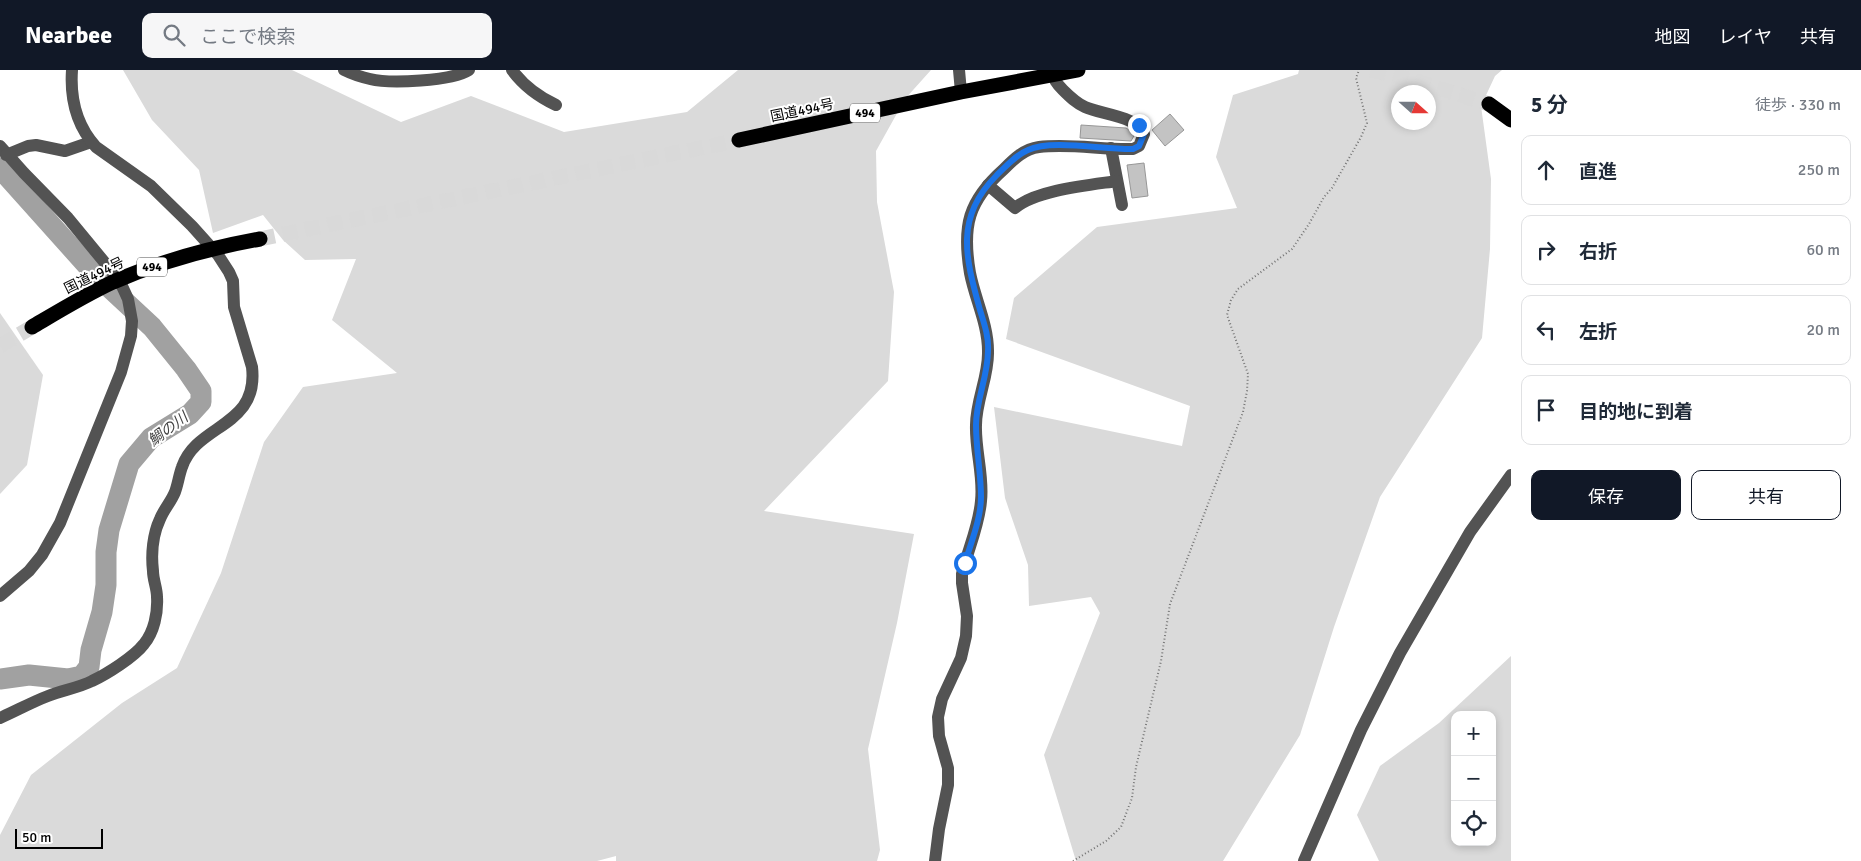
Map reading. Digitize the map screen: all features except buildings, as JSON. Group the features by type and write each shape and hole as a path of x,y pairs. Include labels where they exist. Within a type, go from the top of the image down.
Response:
{"highway":[{"name":"国道494号","path":"739,140 962,92 1072,71"},
{"path":"1489,104 1511,120"},
{"name":"国道494号","path":"32,327 87,295 136,273 187,256 255,240"}],"street":[{"path":"0,718 49,696 92,681 132,656 144,644 155,620 157,598 152,570 156,530 160,517 175,493 185,457 203,440 238,413 249,398 252,388 252,367 234,307 233,281 229,272 218,255 192,226 151,186 91,142 74,111 71,90 72,70"},
{"path":"344,70 366,78 385,81 448,78 470,70"},
{"path":"512,70 519,80 544,99 556,105"},
{"path":"959,70 962,92"},
{"path":"935,861 948,784 948,768 939,736 938,717 942,699 961,658 966,636 967,616 962,574 978,520 981,499 976,426 988,351 987,335 970,275 966,243 966,232 974,204 988,185 1016,158 1028,150 1056,146 1133,149 1143,141 1143,130 1139,125 1078,104 1055,81 1052,70"},
{"path":"3,150 36,145 65,151 91,142"},
{"path":"1110,148 1122,206"},
{"path":"0,596 29,571 42,555 60,523 121,372 131,336 132,321 125,292 110,269 68,218 3,150"},
{"path":"988,185 1015,208 1021,203 1063,189 1117,181"},
{"path":"1304,861 1360,730 1400,653 1461,545 1511,475"}],"path":[{"path":"1073,861 1106,841 1121,827 1132,798 1136,767 1161,661 1170,604 1243,412 1248,374 1227,315 1231,300 1238,289 1292,249 1324,197 1332,188 1361,137 1367,123 1356,78 1359,70"}],"shaded area":[{"path":"123,70 292,70 401,122 471,96 564,132 687,112 738,70 931,70 905,99 876,151 877,202 894,292 888,381 764,511 914,534 897,623 868,749 880,850 877,861 616,861 616,856 597,861 0,861 0,835 31,775 122,703 177,668 221,573 264,442 303,387 397,373 332,320 356,259 305,260 283,240 263,215 213,233 199,170 152,120"},
{"path":"1299,70 1502,70 1495,76 1481,106 1491,179 1490,249 1482,338 1380,497 1334,627 1300,735 1223,861 1076,861 1044,755 1100,613 1091,597 1029,606 1028,565 1005,498 994,407 1182,446 1190,406 1006,339 1014,298 1097,227 1237,208 1216,157 1233,95 1298,74"},
{"path":"0,313 43,375 27,465 0,494"},
{"path":"1511,656 1511,861 1379,861 1357,815 1380,766 1439,723 1451,712 1451,846 1496,846 1496,711 1452,711"}],"waterway":[{"name":"鯛の川","path":"0,168 94,273 152,327 201,391 201,402 190,414 151,438 129,464 109,530 106,552 106,585 102,612 91,650 89,667 82,676 68,679 29,675 0,679"}],"tunnel":[{"path":"1371,70 1416,81 1489,104"},
{"path":"260,239 739,140"},
{"path":"0,346 32,327"}],"route":[{"path":"965,563 978,520 981,499 976,426 980,391 987,365 988,351 987,335 970,275 966,243 968,222 974,204 984,188 1016,158 1028,150 1038,147 1056,146 1133,149 1143,141 1144,134 1139,125"}]}
